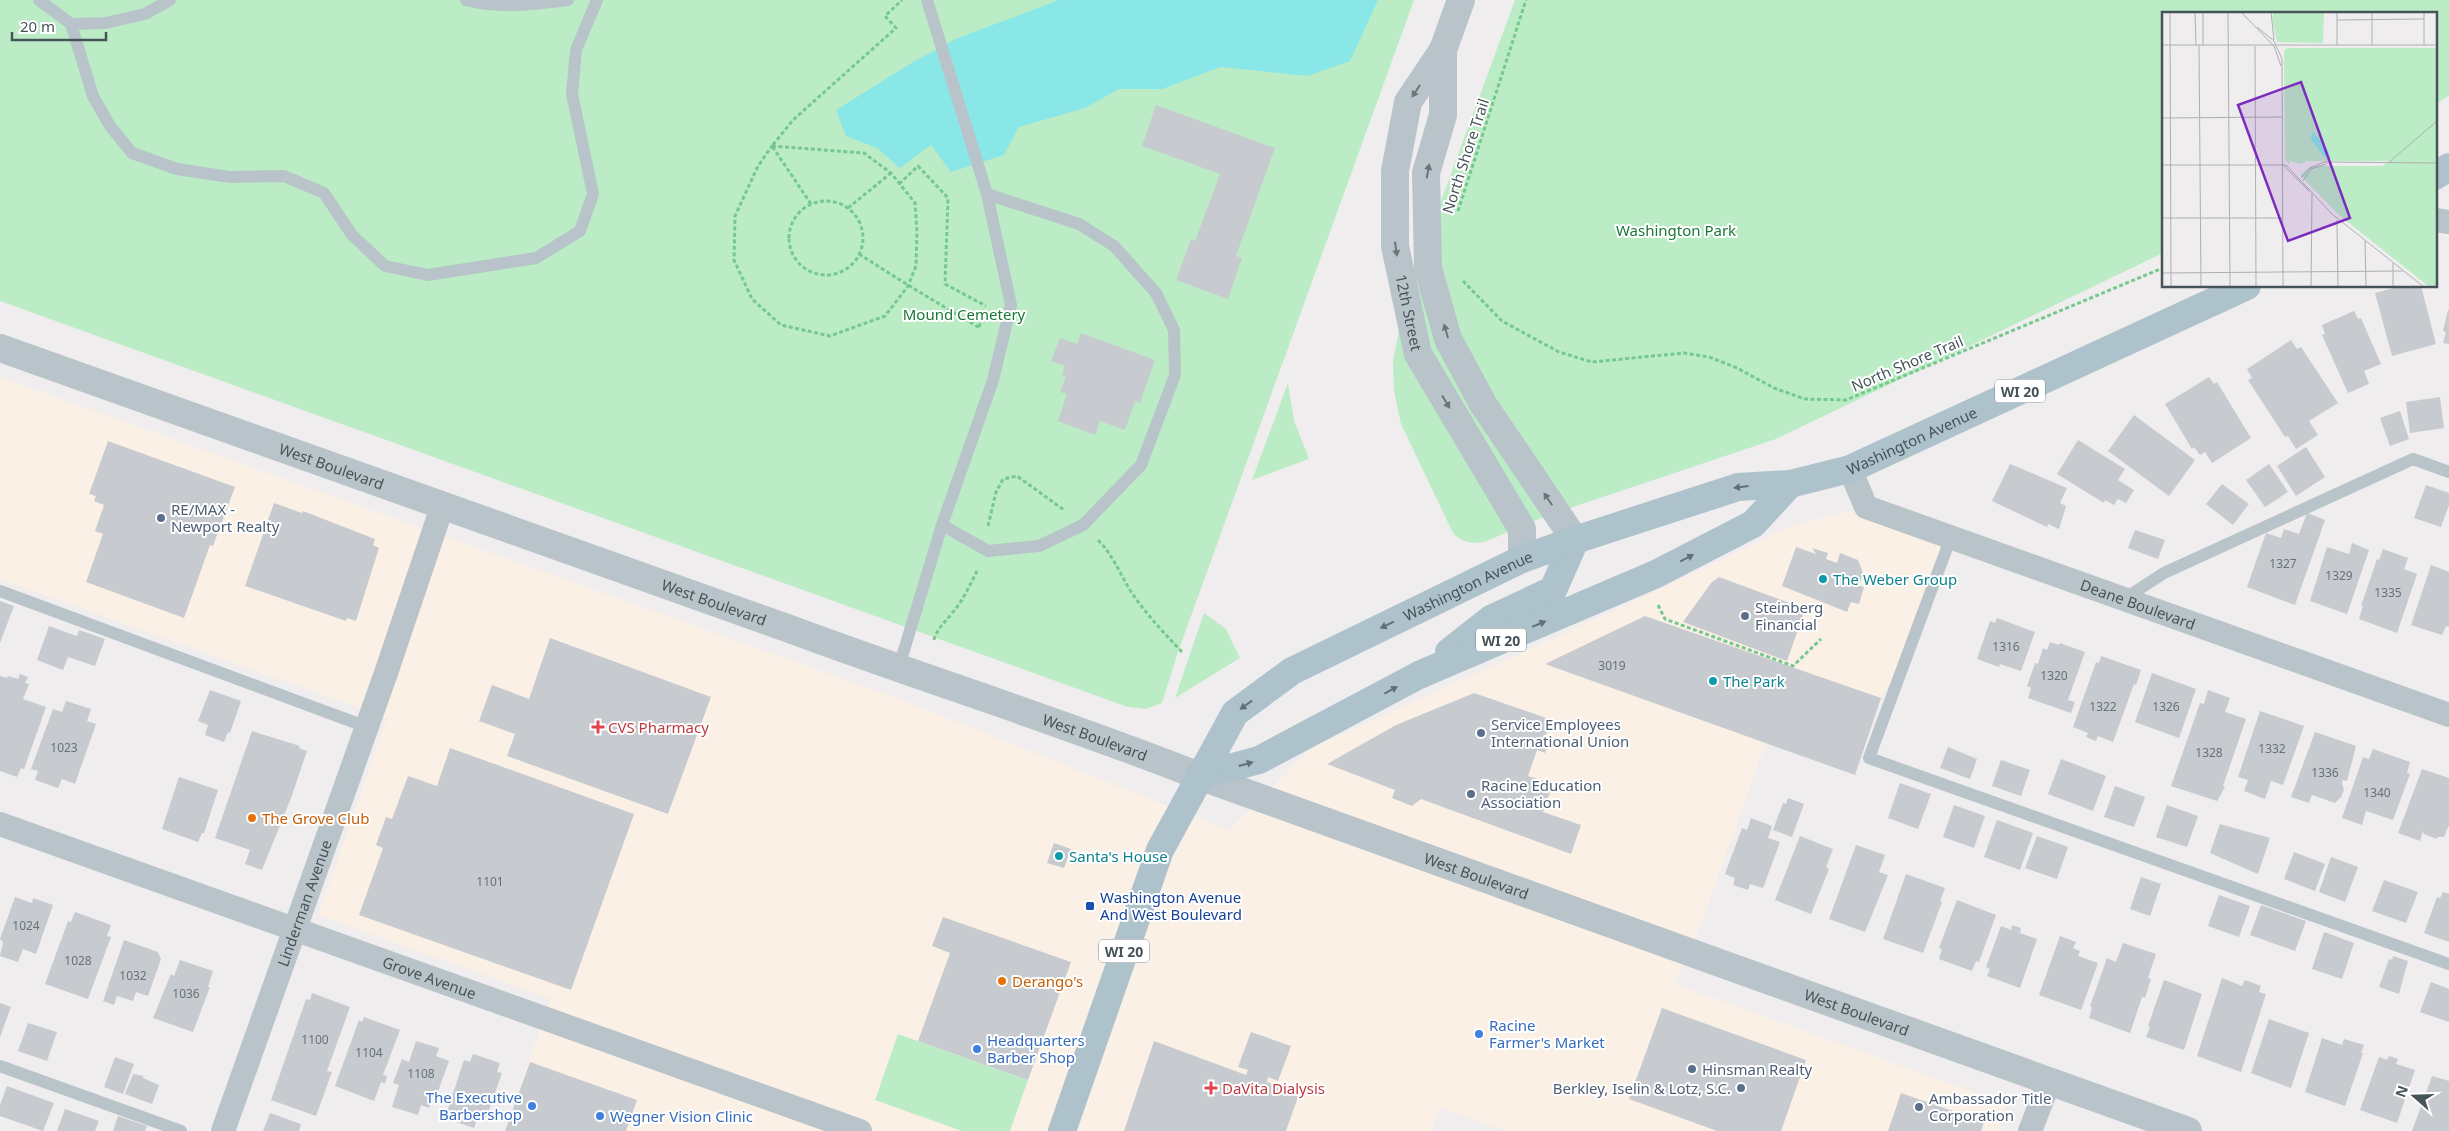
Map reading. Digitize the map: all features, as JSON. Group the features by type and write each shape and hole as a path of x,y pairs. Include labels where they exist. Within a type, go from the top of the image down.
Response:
{"main road":[{"path":"2436,175 2449,167"},
{"name":"Washington Avenue","path":"1062,1131 1160,850 1235,713 1292,671 1522,559 1738,487 1790,484 1850,469 2243,288"},
{"name":"WI 20","path":"1199,776 1260,760 1419,675 1656,574 1753,524 1790,484"},
{"path":"1419,675 1491,619 1552,590 1575,540"}],"street":[{"name":"12th Street","path":"1461,0 1443,50 1408,102 1395,171 1395,246 1418,354 1522,529 1522,559"},
{"name":"12th Street","path":"1443,50 1443,115 1426,174 1428,268 1448,339 1482,404 1575,540"},
{"path":"2436,220 2449,222"},
{"name":"West Boulevard","path":"0,348 442,504 898,670 1122,746 1199,776 2188,1131"},
{"name":"Deane Boulevard","path":"1850,469 1866,507 2449,715"},
{"name":"Linderman Avenue","path":"223,1131 367,727 442,504"},
{"name":"Grove Avenue","path":"0,824 295,928 819,1124 860,1131"},
{"path":"2030,1131 2049,1082"}],"lane":[{"path":"39,0 70,24 93,96 110,126 132,153 177,169 230,177 284,176 316,189 324,193 352,235 385,266 428,275 536,258 580,231 593,194 572,94 576,50 597,0"},
{"path":"70,24 105,23 145,14 170,0"},
{"path":"466,0 479,4 536,4 568,0"},
{"path":"898,670 942,524 993,380 1011,305 987,194 927,0"},
{"path":"942,524 988,552 1039,546 1083,525 1141,464 1175,375 1174,330 1156,293 1114,246 1079,224 987,194"},
{"path":"2124,599 2164,574 2413,458 2449,472"},
{"path":"1951,537 1869,758 2449,964"},
{"path":"0,592 367,727"},
{"path":"0,1066 181,1131"}],"path":[{"path":"772,146 864,153 891,173 915,203 917,232 916,266 908,286 885,316 830,336 781,325 752,299 734,260 735,216 758,166 772,146 793,120 896,28 885,16 902,0"},
{"name":"North Shore Trail","path":"1458,213 1526,0"},
{"path":"772,146 811,204"},
{"path":"900,184 918,166 948,198 945,284 986,305 979,327"},
{"path":"848,208 891,173"},
{"path":"824,201 836,202 848,208 857,217 862,229 863,242 859,254 852,264 842,272 819,275 808,271 799,263 790,244 790,232 793,222 801,211 811,204 824,201"},
{"path":"859,254 908,286 938,301 1002,341"},
{"name":"North Shore Trail","path":"1463,280 1502,321 1559,352 1592,362 1684,353 1709,357 1737,368 1774,388 1806,399 1846,400 2162,268"},
{"path":"1656,574 1657,603 1665,619 1793,666 1821,639"}],"shaded area":[{"path":"0,377 905,701 1229,830 1312,748 1655,592 1788,527 1866,507 1951,537 1901,669 1881,698 1855,775 1766,742 1702,922 1675,984 2006,1104 1997,1131 1506,1131 1440,1108 1431,1131 504,1131 551,999 318,915 387,718 0,579"}],"green space":[{"name":"Mound Cemetery","path":"0,0 1414,0 1178,652 1162,703 1146,709 1128,707 0,301"},
{"name":"Washington Park","path":"1515,0 2449,0 2449,96 2436,103 2436,12 2162,12 2162,253 1776,439 1546,516 1484,542 1475,543 1463,540 1453,533 1401,424 1394,391 1393,361 1405,299"},
{"path":"1288,383 1294,420 1309,459 1252,480"},
{"path":"1204,613 1226,629 1240,658 1175,698"},
{"path":"898,1034 1028,1080 1010,1131 962,1131 875,1100"}],"water":[{"path":"1059,0 1378,0 1350,61 1308,76 1221,67 1162,89 1119,89 1085,108 1019,127 1004,155 951,172 931,145 900,168 877,148 846,136 836,110 913,62 958,38"}],"building":[{"path":"1156,105 1275,148 1236,256 1242,258 1228,299 1176,280 1191,239 1195,241 1220,174 1142,146"},
{"path":"2394,288 2422,288 2436,344 2392,356 2375,293"},
{"path":"2448,310 2449,344 2443,343 2446,332 2443,331"},
{"path":"2354,311 2358,319 2361,318 2381,364 2364,371 2369,384 2348,393 2322,335 2325,334 2322,325"},
{"path":"1081,333 1155,360 1140,403 1135,401 1125,430 1100,421 1095,435 1058,421 1067,394 1060,392 1066,376 1062,375 1065,366 1051,361 1060,338 1077,344"},
{"path":"2291,340 2297,349 2301,347 2338,403 2309,421 2318,435 2296,449 2288,436 2285,437 2248,380 2252,378 2247,369"},
{"path":"2209,377 2214,384 2217,382 2251,438 2212,463 2205,452 2200,455 2194,447 2192,449 2165,404"},
{"path":"2440,397 2444,428 2410,433 2406,402"},
{"path":"2400,411 2409,439 2390,446 2380,418"},
{"path":"2134,415 2195,460 2169,496 2108,451"},
{"path":"2078,440 2125,469 2118,480 2134,490 2126,503 2118,499 2114,505 2105,500 2104,503 2057,474"},
{"name":"RE/MAX - Newport Realty","path":"108,441 235,487 213,546 210,545 184,618 86,582 103,534 95,531 104,505 94,501 96,496 89,494"},
{"path":"2306,447 2325,477 2296,496 2277,466"},
{"path":"2010,464 2067,488 2060,503 2066,506 2059,529 2048,524 2047,527 1992,501"},
{"path":"2269,464 2288,492 2265,507 2246,480"},
{"path":"2222,484 2249,504 2233,525 2206,504"},
{"path":"2426,485 2449,493 2449,505 2441,527 2414,518"},
{"path":"274,503 302,513 303,511 375,539 373,545 379,548 356,621 347,618 346,621 245,586"},
{"path":"2307,513 2325,520 2295,605 2247,587 2266,533 2281,538 2284,529 2299,534"},
{"path":"2135,530 2165,540 2158,559 2128,548"},
{"path":"2352,543 2369,550 2347,614 2310,601 2327,547 2349,554"},
{"name":"The Weber Group","path":"1796,547 1816,554 1812,548 1828,553 1826,559 1837,563 1840,553 1858,560 1863,573 1859,586 1864,587 1859,604 1851,602 1847,612 1782,586"},
{"path":"2383,549 2408,558 2404,569 2417,574 2397,633 2359,619 2363,606 2361,606 2377,559 2379,560"},
{"path":"2431,565 2449,572 2449,627 2446,626 2442,635 2411,625"},
{"name":"Steinberg Financial","path":"1719,577 1805,610 1787,661 1683,622 1711,583"},
{"path":"0,601 14,606 0,643"},
{"name":"The Park","path":"1645,616 1881,698 1855,775 1545,664"},
{"path":"1997,618 2035,632 2021,671 2000,664 1999,667 1977,659 1990,621 1995,623"},
{"path":"49,626 77,636 79,630 105,639 95,666 68,657 63,670 37,660"},
{"name":"CVS Pharmacy","path":"550,638 711,697 668,814 507,756 515,734 479,721 492,685 529,699"},
{"path":"2050,642 2059,645 2060,643 2085,652 2068,700 2075,702 2071,713 2028,698 2031,688 2027,686 2035,663 2038,664 2043,648 2047,650"},
{"path":"2101,656 2141,670 2113,742 2098,736 2096,741 2086,737 2088,733 2073,727 2096,662 2099,663"},
{"path":"2152,673 2196,689 2179,738 2135,722"},
{"path":"20,674 28,677 25,683 29,684 23,699 46,707 24,769 21,768 17,777 0,771 0,676 18,679"},
{"path":"210,690 241,701 230,733 228,732 224,742 205,735 208,725 198,721"},
{"path":"2208,690 2230,698 2225,712 2246,719 2223,786 2225,787 2217,801 2171,786 2200,703 2204,704"},
{"name":"Racine Education Association","path":"1474,693 1555,721 1542,740 1549,743 1545,753 1537,750 1528,776 1553,784 1543,812 1581,825 1571,854 1421,799 1412,806 1392,798 1395,790 1327,764 1396,725"},
{"path":"66,701 91,709 87,721 96,724 75,784 62,779 58,788 35,780 38,771 31,769 53,709 62,712"},
{"path":"2260,711 2304,726 2283,785 2271,781 2265,799 2244,791 2248,780 2238,777"},
{"name":"The Grove Club","path":"252,731 300,746 299,748 307,751 291,798 262,870 245,864 250,850 215,838"},
{"path":"2315,732 2356,746 2347,781 2343,780 2342,783 2344,790 2341,797 2335,803 2312,795 2309,803 2291,797"},
{"path":"1948,747 1977,759 1970,779 1940,768"},
{"path":"450,748 634,814 571,990 359,915 383,848 376,845 386,817 392,819 408,776 437,786"},
{"path":"2373,749 2410,762 2407,773 2410,774 2393,820 2366,811 2362,825 2342,818 2363,757 2369,759"},
{"path":"2061,759 2106,776 2093,811 2048,794"},
{"path":"2001,760 2030,770 2021,796 1992,786"},
{"path":"2422,769 2449,778 2449,825 2444,837 2437,837 2437,839 2424,834 2423,831 2420,841 2398,833"},
{"path":"179,777 218,790 204,833 202,833 198,842 162,829"},
{"path":"1900,783 1931,794 1918,829 1888,818"},
{"path":"2115,786 2145,797 2134,827 2104,817"},
{"path":"1788,798 1804,804 1792,837 1773,830 1783,803 1786,804"},
{"path":"1954,805 1985,816 1974,848 1943,837"},
{"path":"2167,805 2198,816 2187,847 2156,837"},
{"path":"1751,818 1772,826 1768,838 1780,842 1763,888 1750,884 1748,890 1733,885 1735,878 1725,874 1742,828 1747,830"},
{"path":"1997,820 2033,833 2020,870 1984,857"},
{"path":"2220,824 2270,838 2258,874 2210,853"},
{"path":"1800,836 1833,849 1826,867 1829,869 1811,914 1775,900"},
{"path":"2037,836 2068,847 2057,879 2025,868"},
{"name":"Santa's House","path":"1054,843 1071,849 1064,868 1047,863"},
{"path":"1856,845 1885,855 1879,872 1888,875 1865,932 1829,919"},
{"path":"2294,852 2325,864 2315,891 2284,879"},
{"path":"2331,857 2358,867 2345,902 2319,892"},
{"path":"1906,874 1945,888 1940,901 1942,902 1923,953 1883,939"},
{"path":"2141,877 2161,884 2150,916 2130,909"},
{"path":"2384,880 2418,892 2406,923 2372,911"},
{"path":"2443,892 2449,894 2449,942 2424,933 2437,897 2440,898"},
{"path":"2219,895 2250,906 2239,937 2208,926"},
{"path":"15,897 32,903 33,898 53,905 36,954 23,949 18,962 0,956 3,942 0,939"},
{"path":"1957,900 1996,915 1979,962 1976,961 1972,971 1939,959 1942,949 1939,948"},
{"path":"2261,905 2306,921 2295,951 2250,935"},
{"path":"75,912 111,925 107,936 111,937 88,999 45,984 68,921 71,922"},
{"name":"Derango's","path":"943,917 1071,962 1028,1080 918,1041 950,953 932,946"},
{"path":"2012,925 2021,928 2020,933 2037,939 2020,988 1987,976 1990,969 1986,967 2001,926 2011,930"},
{"path":"2324,932 2354,943 2342,979 2312,969"},
{"path":"2060,936 2076,942 2073,948 2080,951 2078,956 2098,963 2081,1010 2039,995"},
{"path":"124,940 158,952 161,959 148,996 136,992 133,1001 117,996 114,1005 103,1001"},
{"path":"2123,943 2156,954 2148,978 2151,979 2145,998 2142,997 2130,1033 2089,1018 2092,1007 2090,1006 2107,958 2116,962"},
{"path":"2393,956 2408,961 2399,994 2379,987 2389,959 2392,960"},
{"path":"180,960 213,971 208,987 210,987 193,1032 153,1018 171,974 174,976"},
{"path":"2222,978 2242,986 2245,980 2261,986 2259,992 2266,994 2241,1072 2197,1056"},
{"path":"2164,980 2202,994 2184,1050 2146,1037"},
{"path":"2431,982 2449,989 2449,1022 2420,1012"},
{"path":"312,993 350,1007 327,1071 332,1072 316,1116 271,1100 306,999 310,1000"},
{"path":"0,1003 11,1007 0,1037"},
{"path":"1662,1008 1806,1060 1781,1131 1717,1131 1629,1099"},
{"path":"364,1017 400,1030 383,1075 387,1076 385,1084 381,1082 374,1101 335,1086 359,1020 362,1022"},
{"path":"2269,1019 2309,1033 2291,1088 2251,1073"},
{"path":"28,1023 57,1032 47,1061 18,1051"},
{"name":"DaVita Dialysis","path":"1251,1032 1291,1046 1278,1081 1268,1077 1267,1082 1299,1094 1286,1131 1124,1131 1154,1041 1246,1075 1248,1070 1238,1067"},
{"path":"2322,1038 2342,1045 2344,1039 2364,1045 2345,1106 2305,1092"},
{"path":"416,1041 439,1048 436,1056 449,1061 436,1097 433,1097 429,1108 421,1105 418,1115 392,1107 399,1085 393,1083 402,1059 409,1062"},
{"path":"473,1054 500,1063 497,1072 502,1073 486,1119 478,1116 474,1128 445,1118 464,1060 470,1062"},
{"path":"2389,1056 2398,1059 2396,1064 2415,1070 2397,1123 2360,1110 2379,1057 2387,1060"},
{"path":"115,1057 134,1064 123,1094 104,1087"},
{"path":"530,1062 637,1100 626,1131 505,1131"},
{"path":"133,1074 143,1076 143,1078 159,1085 152,1104 125,1094"},
{"path":"2432,1076 2449,1081 2449,1131 2412,1131"},
{"path":"7,1086 54,1103 43,1131 0,1116 0,1105"},
{"name":"Ambassador Title Corporation","path":"1901,1093 1984,1122 1981,1131 1888,1131"},
{"path":"65,1109 99,1121 95,1131 57,1131"},
{"path":"270,1113 301,1124 299,1131 263,1131"},
{"path":"118,1116 147,1126 145,1131 113,1131"}],"place":[{"name":"RE/MAX - Newport Realty","path":"161,518"},
{"name":"The Weber Group","path":"1823,579"},
{"name":"Steinberg Financial","path":"1745,616"},
{"name":"The Park","path":"1713,681"},
{"name":"CVS Pharmacy","path":"598,727"},
{"name":"Service Employees International Union","path":"1481,733"},
{"name":"Racine Education Association","path":"1471,794"},
{"name":"The Grove Club","path":"252,818"},
{"name":"Santa's House","path":"1059,856"},
{"name":"Washington Avenue And West Boulevard","path":"1090,906"},
{"name":"Derango's","path":"1002,981"},
{"name":"Racine Farmer's Market","path":"1479,1034"},
{"name":"Headquarters Barber Shop","path":"977,1049"},
{"name":"Hinsman Realty","path":"1692,1069"},
{"name":"DaVita Dialysis","path":"1211,1088"},
{"name":"Berkley, Iselin & Lotz, S.C.","path":"1741,1088"},
{"name":"The Executive Barbershop","path":"532,1106"},
{"name":"Ambassador Title Corporation","path":"1919,1107"},
{"name":"Wegner Vision Clinic","path":"600,1116"}]}
